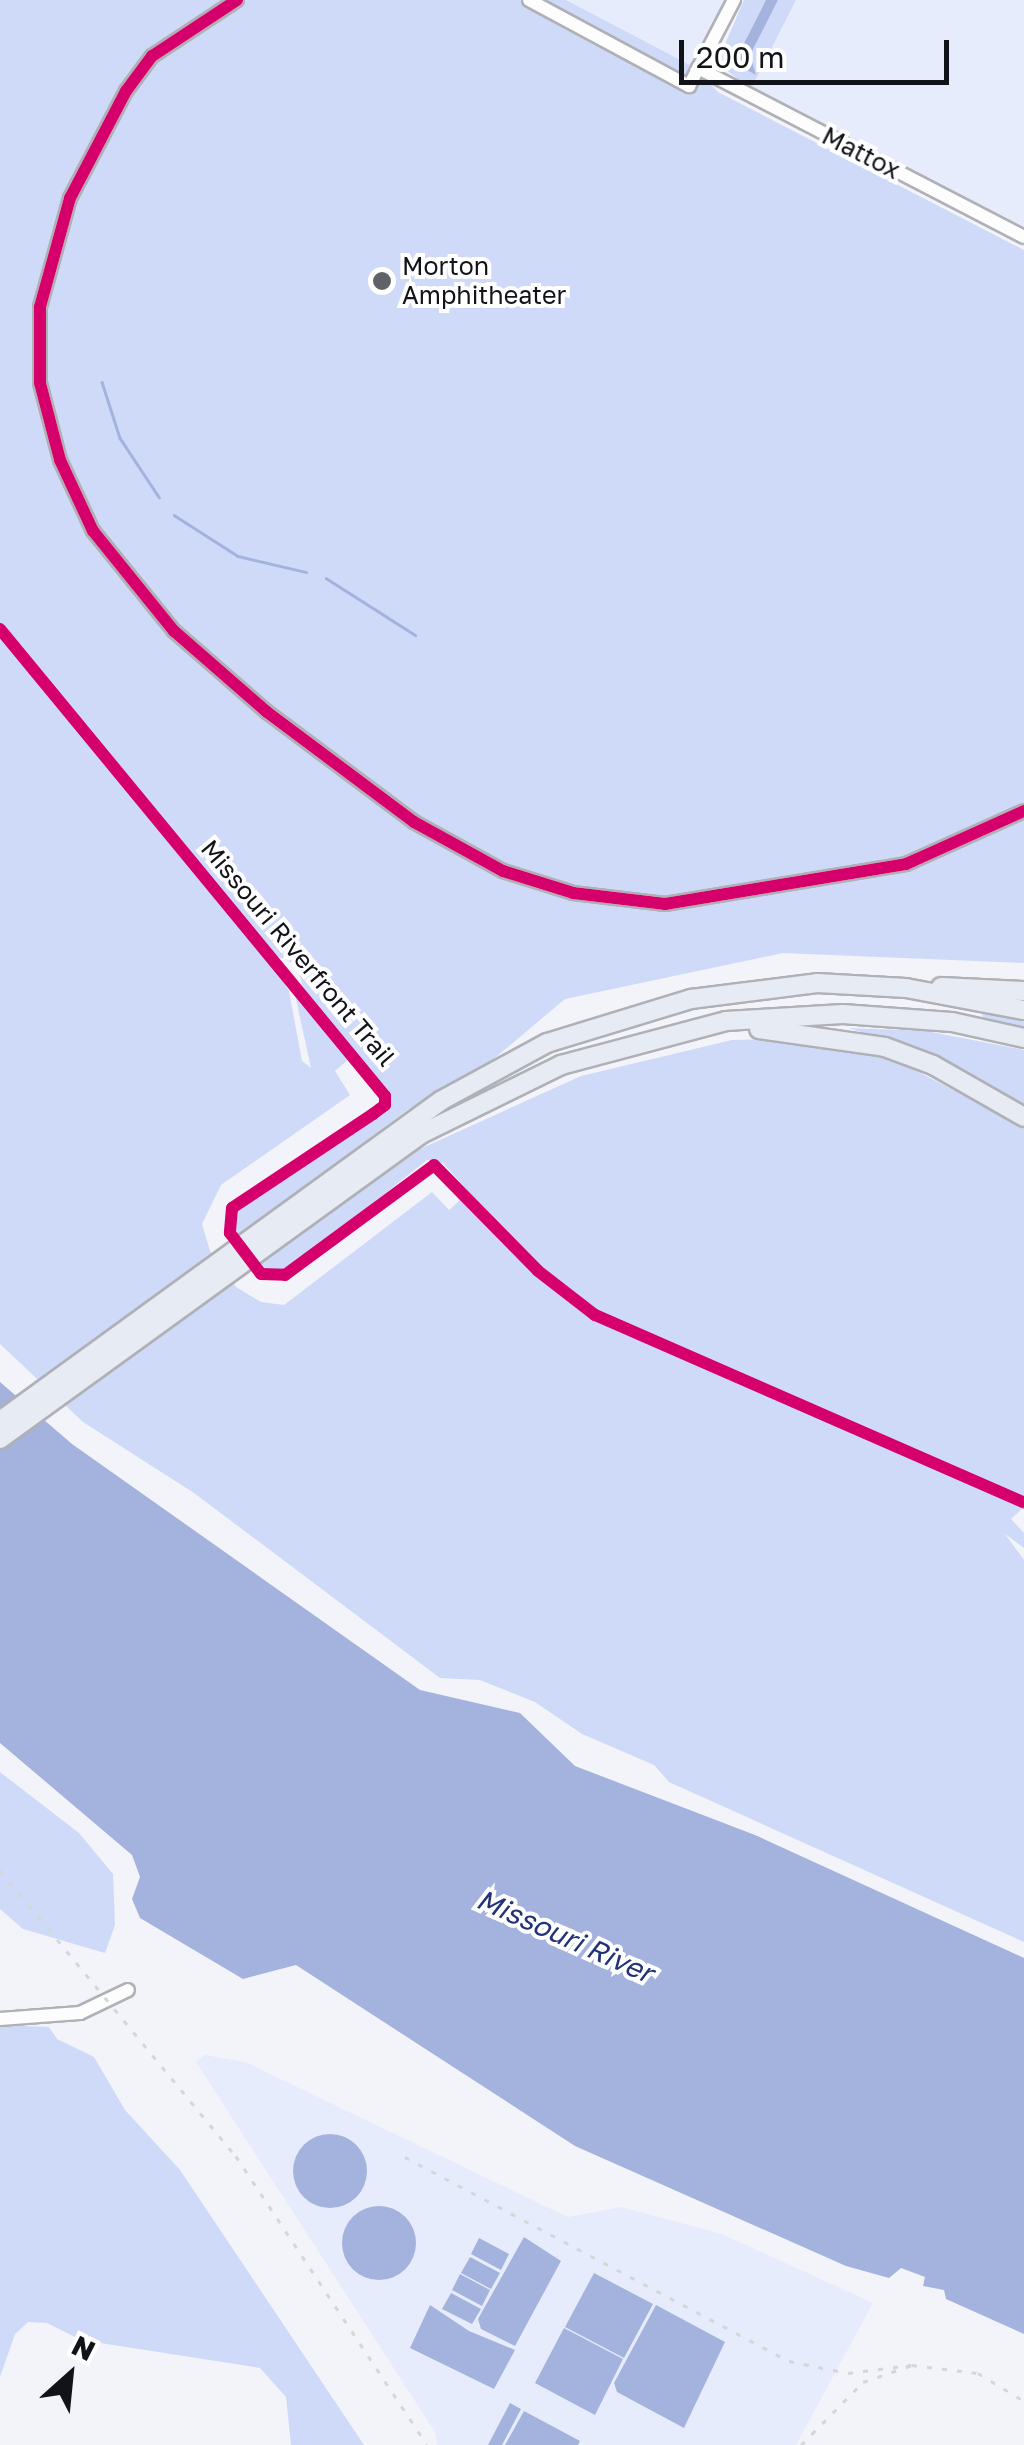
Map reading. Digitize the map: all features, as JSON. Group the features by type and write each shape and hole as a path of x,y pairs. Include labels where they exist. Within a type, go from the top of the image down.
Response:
{"highway":[{"path":"0,1439 442,1100 548,1044 691,999 817,984 1024,992"},
{"path":"906,988 1024,1010"},
{"path":"0,1421 421,1134 561,1065 689,1027 844,1014 952,1022 1024,1038"},
{"path":"689,1027 778,1030 884,1047 933,1065 1024,1116"}],"street":[{"path":"237,0 152,56 126,91 70,198 40,307 40,384 60,460 93,530 174,631 256,703 414,822 503,871 572,893 665,904 891,867 1024,811"},
{"path":"529,0 689,86 734,0"},
{"name":"Mattox","path":"698,68 1024,237"},
{"path":"0,2019 80,2012 128,1990"}],"shaded area":[{"path":"0,0 566,0 692,66 718,92 1024,250 1024,963 783,953 565,999 490,1062 407,1110 239,1236 231,1222 240,1205 389,1101 304,991 297,965 272,954 268,958 289,991 302,1061 311,1068 294,990 350,1058 335,1071 350,1095 221,1185 202,1224 210,1251 236,1287 261,1302 284,1305 432,1192 449,1210 469,1192 443,1163 427,1160 295,1265 278,1274 257,1263 420,1149 581,1076 732,1040 776,1039 892,1058 1024,1127 1024,1507 1011,1519 1024,1533 1024,1548 1005,1534 1024,1560 1024,1942 669,1782 654,1765 582,1734 535,1702 480,1680 440,1678 194,1493 83,1422 0,1344"},
{"path":"566,0 726,0 692,66"},
{"path":"744,0 766,0 738,55 753,68 749,55 778,0 796,0 751,89 717,63"},
{"path":"796,0 1024,0 1024,230 751,89"},
{"path":"982,1011 1024,1013 1024,1031 983,1023"},
{"path":"849,1028 926,1031 1024,1050 1024,1108 932,1056"},
{"path":"0,1772 79,1833 113,1874 115,1925 105,1953 23,1929 0,1909"},
{"path":"0,2025 49,2027 57,2039 94,2057 125,2110 180,2170 364,2445 291,2445 286,2397 260,2368 81,2340 47,2323 28,2322 15,2334 0,2377"},
{"path":"205,2055 245,2062 568,2217 621,2207 722,2234 873,2303 796,2445 437,2445 435,2432 196,2062"}],"water":[{"path":"766,0 778,0 750,55 756,75 740,66 738,55"},
{"name":"Missouri River","path":"0,1382 72,1444 420,1690 520,1713 575,1766 755,1835 1024,1958 1024,2334 946,2299 944,2290 923,2286 925,2277 901,2268 889,2278 846,2266 575,2146 296,1965 243,1979 140,1918 132,1899 140,1877 132,1855 0,1743"},
{"path":"330,2134 356,2145 367,2171 356,2197 330,2208 304,2197 293,2171 304,2145"},
{"path":"379,2206 405,2217 416,2243 405,2269 379,2280 353,2269 342,2243 353,2217"},
{"path":"524,2237 561,2261 515,2346 481,2329 478,2319"},
{"path":"479,2238 509,2254 501,2270 471,2254"},
{"path":"470,2257 500,2273 491,2289 461,2273"},
{"path":"594,2273 653,2304 624,2358 565,2327"},
{"path":"460,2274 490,2290 482,2306 452,2290"},
{"path":"451,2293 481,2309 472,2324 442,2309"},
{"path":"430,2305 469,2331 515,2350 494,2389 410,2348"},
{"path":"656,2305 725,2342 684,2428 617,2392 614,2383"},
{"path":"564,2328 623,2359 595,2415 535,2383"},
{"path":"510,2403 521,2409 502,2445 488,2445"},
{"path":"524,2411 580,2441 578,2445 505,2445"}],"waterway":[{"path":"102,382 120,438 159,497"},
{"path":"174,515 238,556 306,572"},
{"path":"326,578 415,635"}],"railway":[{"path":"0,1870 236,2156 427,2445"},
{"path":"405,2157 789,2361 848,2373 912,2365"},
{"path":"801,2445 863,2382 912,2365 978,2373 1024,2401"}],"cycle path":[{"path":"237,0 152,56 126,91 70,198 40,307 40,383 60,460 93,531 174,631 267,712 414,822 503,871 573,893 665,904 906,864 1024,811"},
{"name":"Missouri Riverfront Trail","path":"0,629 385,1096 385,1105 373,1114 232,1208 230,1233 261,1274 285,1275 434,1165 538,1271 595,1315 1024,1502"}],"place":[{"name":"Morton Amphitheater","path":"382,281"}]}
